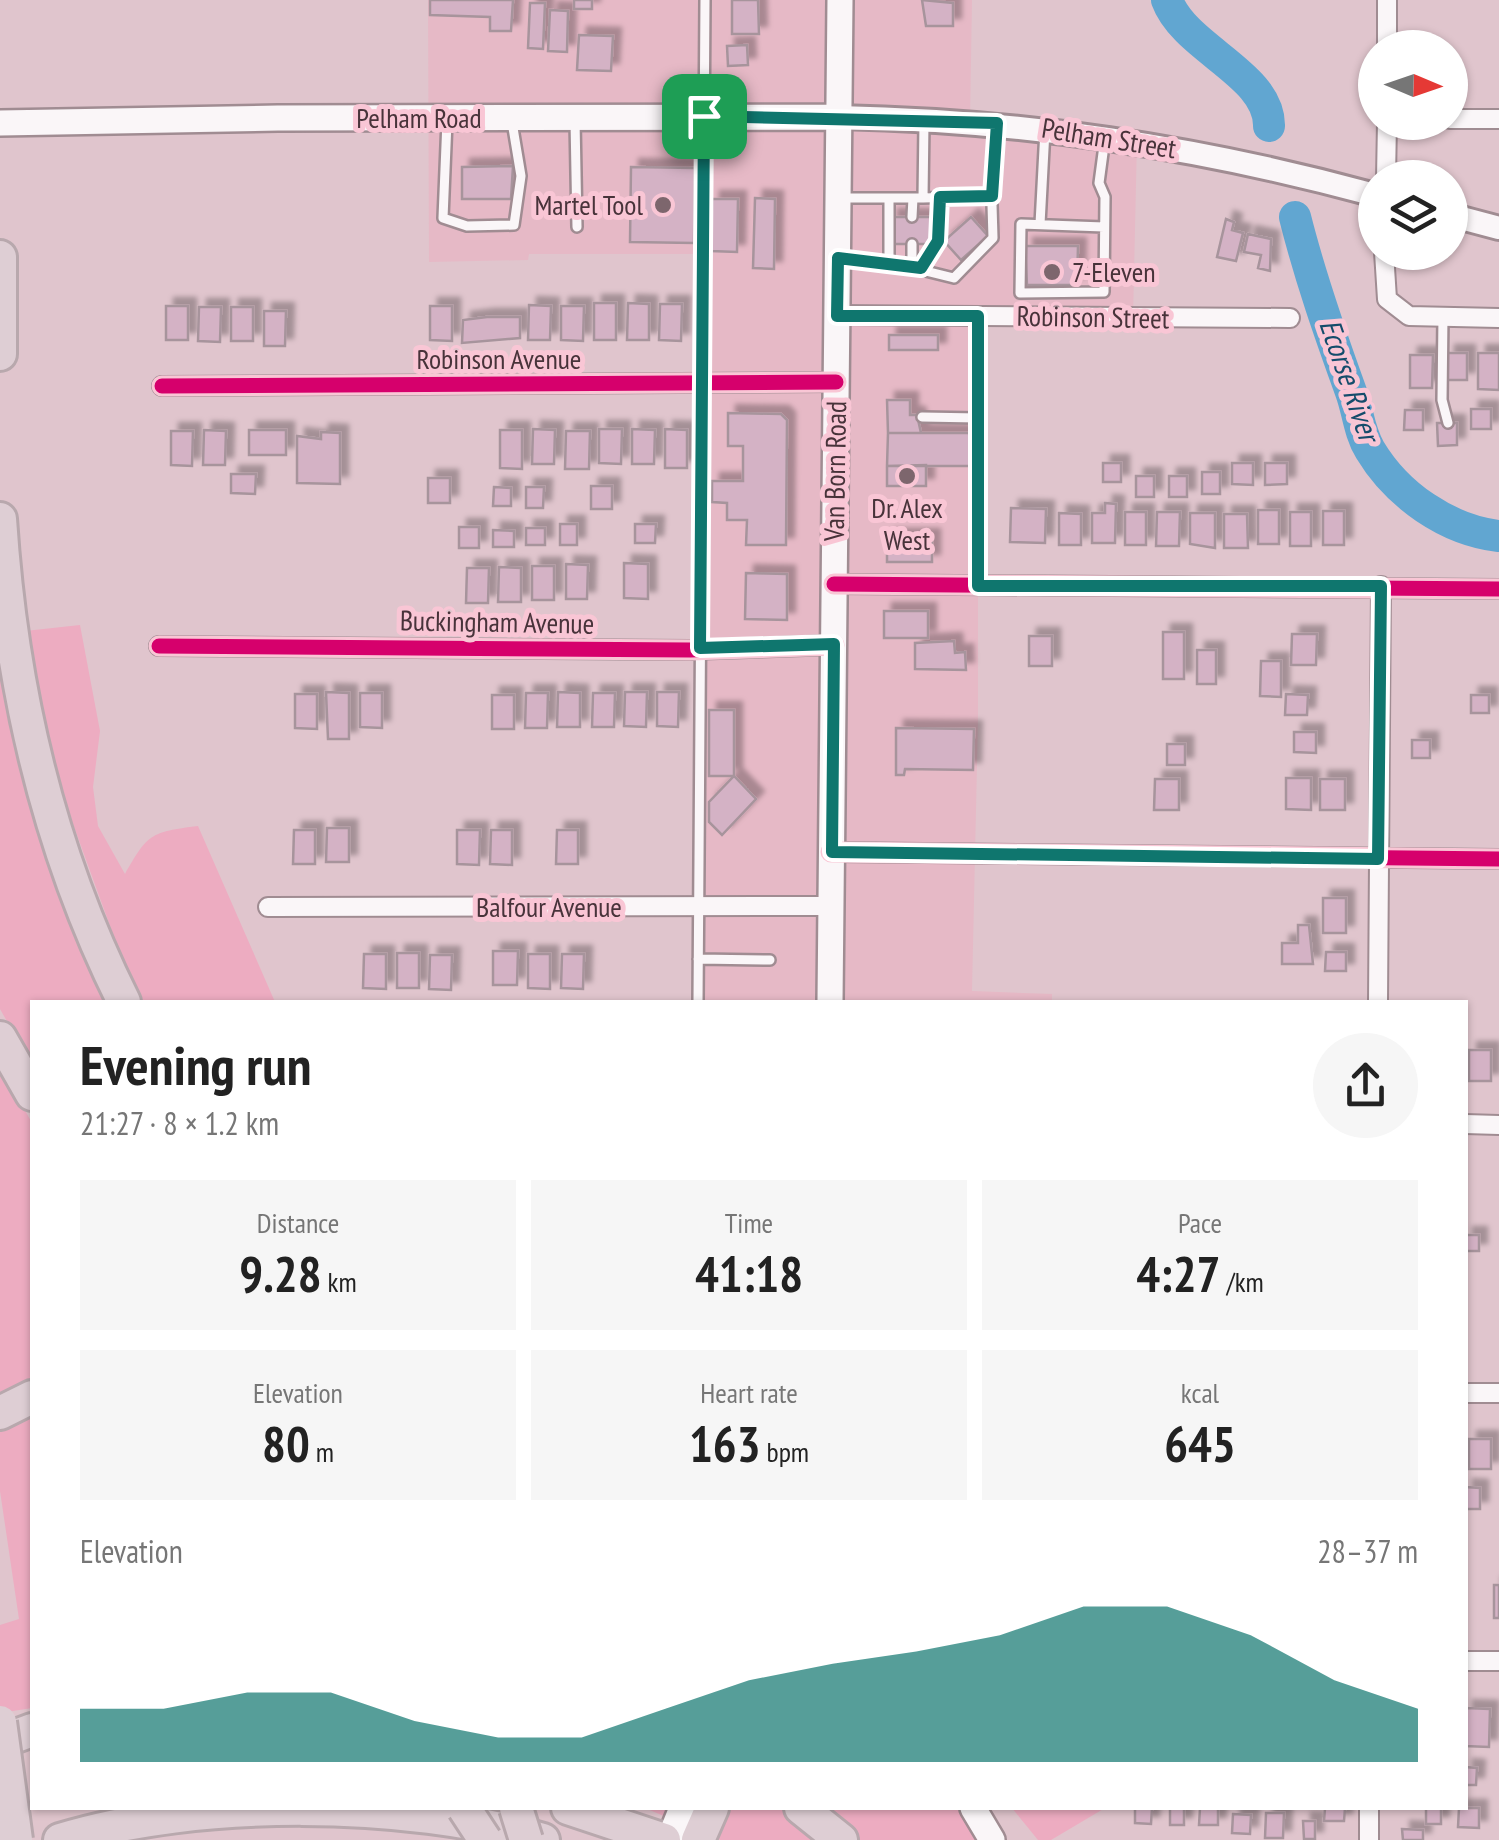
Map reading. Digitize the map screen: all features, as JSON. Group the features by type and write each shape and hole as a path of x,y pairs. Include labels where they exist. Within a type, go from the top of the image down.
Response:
{"highway":[{"path":"0,257 0,354"},
{"path":"0,520 6,608 34,762 82,910 123,1000"},
{"path":"0,1038 30,1090"},
{"path":"0,1413 30,1398"},
{"path":"0,1722 16,1840"},
{"path":"0,1742 30,1731"},
{"path":"8,1779 26,1840"},
{"path":"465,1810 485,1840"},
{"path":"517,1810 526,1840"},
{"path":"574,1810 666,1840"},
{"path":"804,1810 841,1840"},
{"path":"60,1840 196,1813 335,1811 489,1826 543,1840"}],"main road":[{"name":"Van Born Road","path":"830,1000 840,0"},
{"name":"Pelham Road","path":"0,123 839,117"},
{"path":"974,1810 992,1840"},
{"path":"666,1840 696,1818"}],"street":[{"path":"1387,0 1387,30"},
{"name":"Pelham Street","path":"839,117 997,123 1106,136 1204,153 1358,191"},
{"path":"1468,119 1499,119"},
{"path":"1468,220 1499,228"},
{"path":"1384,270 1384,286 1394,308 1409,316 1499,318"},
{"name":"Robinson Street","path":"837,316 1290,318"},
{"name":"Robinson Avenue","path":"162,386 836,382"},
{"path":"834,584 1499,588"},
{"path":"1378,1000 1381,586"},
{"name":"Buckingham Avenue","path":"159,646 700,648 834,644"},
{"path":"832,852 1499,859"},
{"name":"Balfour Avenue","path":"268,907 831,906"},
{"path":"1468,1124 1499,1125"},
{"path":"1468,1393 1499,1393"},
{"path":"1468,1661 1499,1661"},
{"path":"1369,1810 1369,1840"}],"lane":[{"path":"698,1000 704,0"},
{"path":"447,118 444,218 467,226 514,225 520,176 512,118"},
{"path":"575,118 577,227"},
{"path":"912,217 918,198 924,119"},
{"path":"838,258 889,262 954,278 993,238 997,123"},
{"path":"1040,224 1045,128"},
{"path":"1104,227 1021,224 1020,293 1104,292 1105,197 1099,183 1106,136"},
{"path":"838,198 992,196"},
{"path":"916,267 938,241 940,197"},
{"path":"888,198 889,262"},
{"path":"912,244 916,267"},
{"path":"978,316 978,586"},
{"path":"1443,316 1442,400 1448,423"},
{"path":"922,417 978,418"},
{"path":"698,960 770,960"}],"shaded area":[{"path":"428,0 972,0 970,121 1137,140 1133,318 978,316 978,719 972,991 1052,994 1052,1000 698,1000 704,254 529,254 528,260 429,262"},
{"path":"0,587 18,754 57,888 112,1000 30,1000 30,1062 0,1009"},
{"path":"80,625 100,731 93,787 98,826 125,874 152,837 198,826 274,1000 142,1000 122,959 48,755 25,631"},
{"path":"0,1065 30,1119 30,1708 0,1713 0,1625 19,1619 0,1491"},
{"path":"650,1810 964,1810 983,1840 720,1840"},
{"path":"1014,1810 1102,1810 1051,1840 1038,1840"}],"building":[{"path":"430,0 513,0 511,31 490,31 490,17 430,15"},
{"path":"574,0 592,0 592,9 574,9"},
{"path":"732,0 758,0 759,34 732,34"},
{"path":"922,0 953,3 953,26 926,26"},
{"path":"530,3 545,3 543,49 528,48"},
{"path":"550,10 568,11 567,52 548,51"},
{"path":"579,35 613,36 611,71 577,70"},
{"path":"747,45 748,65 728,66 727,46"},
{"path":"513,166 511,199 462,199 462,167"},
{"name":"Martel Tool","path":"631,167 695,168 694,243 630,242"},
{"path":"755,198 775,199 774,269 753,268"},
{"path":"712,199 738,199 737,252 711,251"},
{"path":"890,217 932,217 933,244 890,244"},
{"path":"971,217 988,236 961,260 944,241"},
{"path":"1226,219 1234,222 1232,230 1243,233 1236,261 1217,257"},
{"path":"1248,234 1271,239 1270,271 1258,268 1261,255 1244,252"},
{"name":"7-Eleven","path":"1025,246 1078,246 1077,285 1027,285"},
{"path":"594,303 616,303 616,340 594,340"},
{"path":"628,303 649,304 649,340 627,340"},
{"path":"660,304 682,304 681,341 659,340"},
{"path":"529,305 551,306 550,340 528,340"},
{"path":"166,306 188,306 188,340 166,340"},
{"path":"430,306 452,306 452,341 430,340"},
{"path":"561,306 584,306 583,341 561,340"},
{"path":"199,307 221,307 220,342 198,341"},
{"path":"231,307 253,307 253,341 231,341"},
{"path":"264,311 286,311 285,346 264,346"},
{"path":"520,317 520,338 462,343 463,320"},
{"path":"889,335 938,335 938,350 889,350"},
{"path":"1447,353 1467,353 1467,380 1446,380"},
{"path":"1478,353 1499,353 1499,390 1478,389"},
{"path":"1410,355 1433,355 1432,388 1410,388"},
{"path":"887,400 910,400 910,415 917,415 921,433 888,433"},
{"path":"1471,409 1491,409 1491,429 1471,429"},
{"path":"1405,410 1423,410 1423,430 1404,430"},
{"path":"728,413 781,414 787,420 786,545 746,545 747,520 727,520 727,503 712,502 712,481 743,481 743,446 728,446"},
{"path":"1437,423 1457,423 1457,445 1438,446"},
{"path":"533,429 555,430 554,464 532,464"},
{"path":"599,429 622,429 621,464 599,463"},
{"path":"632,429 655,430 654,464 632,464"},
{"path":"665,429 687,430 687,468 665,468"},
{"path":"204,430 226,431 225,465 203,465"},
{"path":"249,430 286,430 286,455 249,455"},
{"path":"500,430 522,430 522,469 500,468"},
{"path":"171,431 193,431 192,466 171,465"},
{"path":"566,431 590,431 589,469 565,469"},
{"path":"321,432 340,433 340,484 297,483 297,436 321,439"},
{"path":"888,433 969,433 972,466 887,466"},
{"path":"1103,463 1121,463 1121,482 1103,482"},
{"path":"1232,463 1253,463 1253,485 1232,484"},
{"path":"1265,463 1287,463 1287,484 1265,485"},
{"name":"Dr. Alex West","path":"926,465 926,486 887,486 887,466"},
{"path":"1202,472 1220,472 1220,494 1202,494"},
{"path":"231,474 256,474 255,494 231,493"},
{"path":"1136,476 1154,476 1154,497 1136,497"},
{"path":"1169,476 1187,476 1187,497 1169,497"},
{"path":"428,478 450,478 450,503 428,503"},
{"path":"591,486 612,486 612,509 591,509"},
{"path":"494,487 511,488 511,506 493,506"},
{"path":"526,487 544,487 543,508 526,508"},
{"path":"1105,503 1116,504 1115,543 1092,543 1092,513 1105,513"},
{"path":"1011,508 1046,509 1045,543 1010,542"},
{"path":"1258,510 1279,510 1279,544 1258,544"},
{"path":"1323,511 1344,511 1344,545 1323,545"},
{"path":"1125,512 1146,512 1146,545 1125,545"},
{"path":"1157,512 1180,512 1179,546 1156,546"},
{"path":"1290,512 1311,512 1311,546 1290,546"},
{"path":"1059,513 1081,514 1081,545 1059,545"},
{"path":"1190,513 1215,513 1215,548 1190,544"},
{"path":"1224,514 1247,514 1248,548 1224,548"},
{"path":"560,524 577,524 577,545 560,545"},
{"path":"635,524 656,524 655,543 635,543"},
{"path":"459,527 479,527 479,548 459,548"},
{"path":"526,528 545,528 545,545 526,545"},
{"path":"493,530 514,531 514,547 493,547"},
{"path":"887,537 932,537 932,562 887,562"},
{"path":"624,563 648,564 648,599 624,598"},
{"path":"566,564 588,565 587,599 566,599"},
{"path":"532,566 554,566 554,600 532,600"},
{"path":"499,567 521,568 521,602 498,602"},
{"path":"467,568 489,568 488,603 466,603"},
{"path":"746,573 787,574 787,620 745,619"},
{"path":"884,611 928,611 928,638 884,638"},
{"path":"1163,632 1184,632 1184,679 1163,679"},
{"path":"1292,634 1317,634 1316,665 1291,665"},
{"path":"1029,636 1052,636 1052,666 1029,666"},
{"path":"954,641 955,653 965,652 966,670 915,669 915,643"},
{"path":"1197,650 1216,650 1216,684 1197,684"},
{"path":"1261,661 1281,661 1281,697 1260,696"},
{"path":"326,692 349,693 349,739 328,739"},
{"path":"558,692 580,693 580,727 557,727"},
{"path":"625,692 647,692 646,727 624,726"},
{"path":"657,692 679,692 678,727 657,726"},
{"path":"360,693 382,693 382,728 360,727"},
{"path":"526,693 548,693 547,728 525,728"},
{"path":"593,693 615,693 614,727 592,727"},
{"path":"295,694 317,694 317,729 295,728"},
{"path":"1286,694 1308,695 1307,715 1285,715"},
{"path":"492,695 514,695 514,729 492,729"},
{"path":"1471,695 1489,695 1489,713 1471,713"},
{"path":"709,710 734,710 734,776 709,776"},
{"path":"896,728 974,729 973,770 905,769 904,775 896,775"},
{"path":"1294,732 1316,732 1316,753 1294,752"},
{"path":"1412,740 1430,740 1430,758 1412,758"},
{"path":"1167,744 1185,744 1185,765 1167,765"},
{"path":"734,776 756,799 722,835 709,822 709,802"},
{"path":"1286,778 1311,778 1311,810 1286,809"},
{"path":"1155,779 1179,779 1179,810 1154,810"},
{"path":"1320,779 1345,779 1345,810 1320,810"},
{"path":"327,828 349,828 349,862 326,862"},
{"path":"294,830 315,830 315,864 293,864"},
{"path":"457,830 480,830 479,865 457,864"},
{"path":"491,830 512,830 512,865 490,864"},
{"path":"557,830 578,830 578,864 556,864"},
{"path":"1323,898 1346,898 1346,933 1323,933"},
{"path":"1298,925 1309,925 1313,964 1282,964 1282,943 1298,943"},
{"path":"493,951 518,951 517,985 493,985"},
{"path":"1326,952 1346,952 1346,971 1325,971"},
{"path":"397,953 419,953 419,988 397,988"},
{"path":"364,954 386,954 386,989 363,988"},
{"path":"528,954 550,954 550,989 528,988"},
{"path":"562,954 584,954 583,989 561,988"},
{"path":"430,955 452,955 451,990 429,989"},
{"path":"1469,1050 1491,1050 1491,1081 1469,1081"},
{"path":"1468,1235 1479,1235 1479,1251 1468,1251"},
{"path":"1469,1439 1491,1439 1491,1469 1469,1469"},
{"path":"1468,1487 1480,1488 1480,1509 1468,1509"},
{"path":"1494,1585 1499,1585 1499,1618 1494,1618"},
{"path":"1468,1708 1490,1709 1489,1747 1468,1746"},
{"path":"1468,1767 1477,1768 1476,1785 1468,1785"},
{"path":"1479,1808 1479,1828 1458,1827 1459,1810"},
{"path":"1135,1810 1152,1810 1151,1824 1135,1823"},
{"path":"1170,1810 1184,1810 1184,1825 1170,1825"},
{"path":"1200,1810 1218,1810 1218,1825 1199,1825"},
{"path":"1325,1810 1345,1810 1344,1821 1324,1821"},
{"path":"1426,1810 1441,1810 1441,1824 1426,1824"},
{"path":"1266,1813 1284,1813 1283,1838 1265,1838"},
{"path":"1233,1814 1251,1815 1250,1834 1232,1833"},
{"path":"1303,1821 1315,1821 1315,1839 1304,1839"},
{"path":"1402,1829 1423,1830 1423,1840 1403,1840"}],"waterway":[{"name":"Ecorse River","path":"1167,0 1191,33 1256,91 1266,108 1269,126"},
{"name":"Ecorse River","path":"1295,217 1370,450 1394,482 1425,508 1461,526 1499,536"}],"cycle path":[{"path":"162,386 836,382"},
{"path":"834,584 1499,589"},
{"path":"159,646 690,650 834,645"},
{"path":"831,852 1499,859"}],"place":[{"name":"Martel Tool","path":"663,205"},
{"name":"7-Eleven","path":"1052,272"},
{"name":"Dr. Alex West","path":"907,476"}],"route":[{"path":"704,116 918,118 997,123 992,196 940,197 938,241 921,268 838,258 837,316 978,316 978,586 1381,586 1378,859 832,852 834,644 700,648 704,116"}]}
